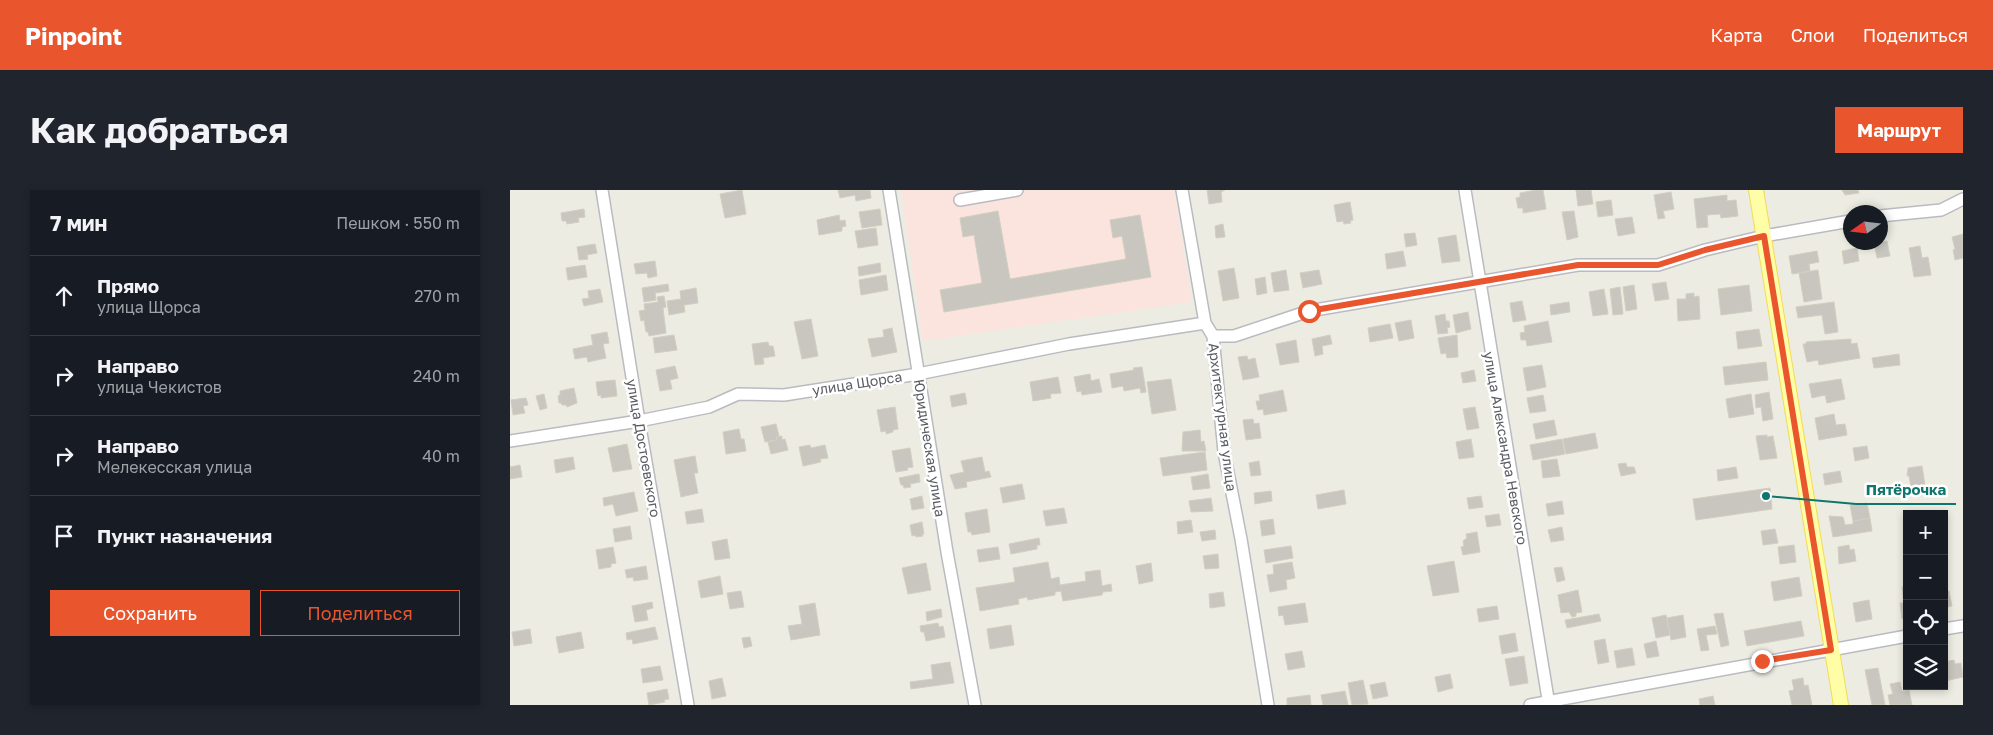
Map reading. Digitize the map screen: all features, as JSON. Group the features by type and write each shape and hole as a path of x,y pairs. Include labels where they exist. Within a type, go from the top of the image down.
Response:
{"main road":[{"path":"1756,190 1841,705"}],"street":[{"name":"улица Достоевского","path":"602,190 639,421 688,705"},
{"name":"Юридическая улица","path":"889,190 947,552 975,705"},
{"path":"960,200 1017,190"},
{"name":"Архитектурная улица","path":"1182,190 1205,323 1213,336 1224,452 1241,539 1268,705"},
{"name":"улица Александра Невского","path":"1464,190 1549,704"},
{"path":"1888,215 1941,210 1963,199"},
{"path":"1213,336 1234,336 1309,311 1578,265 1658,265 1705,250 1764,236 1843,222"},
{"name":"улица Щорса","path":"510,441 639,421 709,407 738,394 784,394 918,374 1069,344 1205,323"},
{"path":"1948,628 1963,626"},
{"path":"1530,705 1549,704 1903,637"}],"shaded area":[{"path":"901,190 1174,190 1192,302 923,341"}],"building":[{"path":"742,190 746,214 725,218 720,194"},
{"path":"838,190 870,190 871,198 856,201 855,195 840,198"},
{"path":"1207,190 1225,190 1221,192 1222,202 1209,204"},
{"path":"1543,190 1546,209 1523,213 1523,208 1518,208 1516,198 1520,197 1520,193"},
{"path":"1576,190 1591,190 1593,204 1578,206"},
{"path":"1842,190 1858,190 1859,193 1845,195"},
{"path":"1671,192 1674,209 1663,211 1665,218 1658,219 1654,195"},
{"path":"1727,195 1727,201 1736,200 1738,216 1721,218 1720,214 1707,215 1708,227 1697,228 1694,199"},
{"path":"1611,200 1613,215 1598,217 1596,202"},
{"path":"1350,202 1353,220 1350,221 1351,223 1344,224 1343,221 1337,222 1334,205"},
{"path":"584,209 585,217 578,218 579,222 567,224 566,221 562,221 561,213"},
{"path":"880,209 882,225 862,228 859,212"},
{"path":"998,211 1010,279 1126,259 1122,236 1113,238 1110,220 1140,215 1151,277 944,312 940,290 982,283 974,235 963,237 960,218"},
{"path":"1574,211 1578,237 1567,240 1562,212"},
{"path":"839,215 840,221 845,220 846,226 842,227 842,231 819,235 817,220"},
{"path":"1632,217 1635,233 1618,236 1615,219"},
{"path":"1223,224 1225,237 1216,238 1215,226"},
{"path":"876,228 878,245 858,248 855,231"},
{"path":"1415,233 1417,245 1406,247 1404,234"},
{"path":"1963,234 1963,258 1955,260 1952,237"},
{"path":"1456,235 1460,261 1442,263 1438,238"},
{"path":"595,244 597,253 587,255 588,259 579,260 577,247"},
{"path":"1888,246 1890,256 1877,258 1875,250 1888,250"},
{"path":"1920,246 1922,258 1928,257 1931,275 1914,277 1909,248"},
{"path":"1857,250 1859,261 1844,264 1842,251"},
{"path":"1403,251 1406,266 1387,269 1385,254"},
{"path":"1817,251 1819,262 1809,264 1810,271 1792,274 1789,256"},
{"path":"655,261 657,276 648,278 647,273 636,274 634,264"},
{"path":"880,263 881,272 859,276 858,267"},
{"path":"585,265 587,277 568,280 566,268"},
{"path":"1234,268 1239,298 1223,301 1218,271"},
{"path":"1286,270 1289,290 1274,292 1271,273"},
{"path":"1319,270 1322,284 1303,288 1300,273"},
{"path":"1818,270 1822,299 1804,302 1799,273"},
{"path":"886,275 888,290 861,295 859,280"},
{"path":"1265,277 1267,293 1257,295 1255,279"},
{"path":"1666,282 1669,299 1655,301 1652,284"},
{"path":"668,284 669,291 655,293 656,300 644,302 642,288"},
{"path":"1634,285 1637,309 1626,311 1623,287"},
{"path":"1749,285 1752,311 1721,315 1718,289"},
{"path":"1620,287 1623,314 1613,315 1610,289"},
{"path":"696,288 698,303 684,305 685,312 669,315 667,301 681,299 680,291"},
{"path":"600,289 603,302 584,306 582,299 589,298 588,291"},
{"path":"1604,289 1608,314 1593,316 1589,292"},
{"path":"1694,293 1694,297 1699,296 1700,319 1678,321 1677,299 1686,299 1686,294"},
{"path":"664,296 666,307 663,308 666,333 649,336 648,332 646,332 644,320 641,321 639,311 645,310 644,304 658,302 657,297"},
{"path":"1522,301 1526,320 1513,322 1510,303"},
{"path":"1569,302 1570,312 1551,315 1550,305"},
{"path":"1834,302 1838,332 1825,334 1822,315 1798,318 1796,307"},
{"path":"1468,312 1471,329 1456,333 1453,315"},
{"path":"1445,314 1446,321 1449,321 1450,327 1447,328 1448,333 1438,334 1435,316"},
{"path":"811,319 818,356 802,359 794,322"},
{"path":"1411,320 1414,338 1399,341 1395,323"},
{"path":"1548,321 1552,342 1527,346 1526,340 1521,340 1520,333 1525,332 1524,326"},
{"path":"1390,324 1393,338 1370,342 1368,328"},
{"path":"892,328 897,352 872,357 868,339 884,337 883,330"},
{"path":"1759,329 1762,346 1738,349 1736,332"},
{"path":"607,332 609,343 603,344 606,358 588,362 587,357 575,359 573,349 593,345 591,335"},
{"path":"674,335 677,350 655,353 653,338"},
{"path":"1330,335 1332,344 1322,346 1323,354 1315,356 1312,339"},
{"path":"1457,335 1458,357 1447,358 1446,353 1441,354 1438,338"},
{"path":"1851,339 1851,344 1857,343 1860,358 1819,365 1818,360 1807,362 1803,344 1806,344 1806,342"},
{"path":"1296,340 1299,362 1280,365 1276,344"},
{"path":"768,342 769,346 773,346 775,356 763,358 764,364 755,365 752,344"},
{"path":"1899,354 1900,365 1874,368 1872,358"},
{"path":"1247,356 1248,360 1255,358 1259,377 1243,380 1238,357"},
{"path":"1766,362 1768,380 1725,385 1723,367"},
{"path":"1542,365 1546,387 1527,391 1523,368"},
{"path":"675,366 678,378 670,380 672,389 660,391 656,370"},
{"path":"1142,367 1146,392 1141,393 1140,388 1124,391 1123,386 1112,388 1110,374"},
{"path":"1474,370 1476,381 1463,383 1461,373"},
{"path":"1090,374 1091,381 1099,379 1102,392 1082,395 1081,391 1077,392 1074,377"},
{"path":"1058,377 1061,393 1050,394 1051,398 1033,401 1030,382"},
{"path":"1171,379 1176,410 1152,414 1147,382"},
{"path":"1841,379 1845,399 1827,403 1825,395 1812,398 1809,384"},
{"path":"615,380 617,396 601,398 601,395 598,396 596,382"},
{"path":"574,388 577,403 567,407 559,403 558,396 560,391"},
{"path":"1283,390 1287,411 1264,415 1263,409 1258,410 1256,401 1260,401 1259,395"},
{"path":"1769,392 1773,419 1763,421 1761,407 1756,408 1755,395"},
{"path":"965,393 967,404 952,407 950,396"},
{"path":"544,394 547,408 540,410 536,396"},
{"path":"1751,394 1754,414 1729,418 1726,399"},
{"path":"1543,395 1546,411 1530,413 1527,398"},
{"path":"526,398 528,405 523,406 525,413 513,415 511,400"},
{"path":"895,407 898,429 886,434 886,431 881,432 877,410"},
{"path":"1475,407 1479,428 1467,430 1463,409"},
{"path":"1834,414 1836,425 1845,424 1847,435 1819,440 1815,418"},
{"path":"1253,419 1254,424 1259,423 1261,438 1246,440 1243,420"},
{"path":"1554,420 1557,435 1536,439 1533,424"},
{"path":"776,424 779,436 776,437 777,440 765,442 761,427"},
{"path":"739,429 741,439 744,439 746,451 726,454 723,432"},
{"path":"1200,430 1201,442 1204,441 1206,451 1182,451 1183,432"},
{"path":"1595,433 1598,448 1566,454 1563,439"},
{"path":"1767,435 1767,437 1773,436 1777,458 1760,460 1756,436"},
{"path":"782,436 782,440 785,439 788,450 771,454 768,442 777,440 777,437"},
{"path":"1471,439 1474,457 1459,459 1456,442"},
{"path":"1562,439 1565,454 1533,460 1530,445"},
{"path":"627,444 632,469 613,472 608,448"},
{"path":"810,445 811,448 825,445 828,458 820,459 821,462 803,466 799,447"},
{"path":"1867,446 1869,458 1855,461 1853,448"},
{"path":"910,448 913,467 896,472 892,451"},
{"path":"1205,452 1207,470 1163,476 1160,458"},
{"path":"695,456 698,473 694,473 698,493 681,497 674,460"},
{"path":"573,457 575,469 556,473 554,460"},
{"path":"982,457 985,472 989,471 991,477 966,482 967,487 955,489 950,475 964,472 961,461"},
{"path":"1557,459 1560,476 1543,478 1541,461"},
{"path":"1259,461 1261,475 1251,476 1249,463"},
{"path":"1626,463 1627,467 1634,467 1636,473 1621,476 1618,464"},
{"path":"520,465 522,477 510,479 510,467"},
{"path":"1922,466 1925,485 1911,487 1909,476 1907,476 1908,468"},
{"path":"1736,467 1738,478 1718,481 1717,470"},
{"path":"1840,471 1842,482 1825,485 1823,474"},
{"path":"919,474 920,482 910,484 911,487 904,488 901,485 899,478"},
{"path":"1208,474 1210,488 1193,490 1191,477"},
{"path":"1022,484 1025,499 1003,503 1000,488"},
{"path":"1770,488 1772,509 1696,520 1693,499"},
{"path":"1344,490 1346,504 1318,509 1316,495"},
{"path":"1271,491 1272,501 1255,504 1254,493"},
{"path":"634,492 638,511 616,516 613,504 604,506 603,498"},
{"path":"922,496 924,508 912,510 910,499"},
{"path":"1481,496 1483,507 1469,509 1467,498"},
{"path":"1211,498 1213,511 1191,512 1189,501"},
{"path":"1562,501 1564,514 1548,516 1546,504"},
{"path":"1867,503 1870,518 1853,521 1850,505"},
{"path":"1064,508 1067,523 1046,526 1043,511"},
{"path":"702,509 704,522 687,524 685,512"},
{"path":"987,509 990,532 972,535 971,532 968,532 965,513"},
{"path":"1499,514 1501,525 1487,527 1485,516"},
{"path":"1829,516 1843,517 1845,525 1853,524 1853,521 1870,518 1872,531 1833,537"},
{"path":"1273,519 1275,534 1262,536 1260,521"},
{"path":"1191,520 1193,532 1178,534 1177,522"},
{"path":"922,522 923,536 912,536 910,525"},
{"path":"630,526 632,539 615,542 613,529"},
{"path":"1562,527 1564,540 1551,542 1548,530"},
{"path":"1775,529 1778,543 1763,545 1761,531"},
{"path":"1215,530 1216,539 1202,541 1200,532"},
{"path":"1477,532 1480,552 1463,555 1461,547 1464,546 1463,541 1467,538 1466,534"},
{"path":"1039,538 1040,545 1037,545 1037,549 1011,554 1009,544"},
{"path":"727,539 730,558 715,560 712,542"},
{"path":"1794,545 1796,562 1780,564 1778,547"},
{"path":"1849,545 1850,550 1854,549 1856,561 1839,564 1838,547"},
{"path":"1291,546 1293,558 1266,563 1264,550"},
{"path":"613,547 616,563 611,564 611,567 599,569 596,550"},
{"path":"998,547 1000,559 979,562 977,550"},
{"path":"1218,554 1219,568 1205,569 1203,556"},
{"path":"1454,561 1459,592 1433,596 1427,566"},
{"path":"1048,562 1051,579 1059,577 1060,585 1086,581 1085,572 1100,570 1102,586 1111,584 1112,591 1103,592 1102,595 1063,601 1061,591 1055,592 1055,595 1028,600 1027,597 1018,599 1019,604 980,611 976,588 1015,582 1013,568"},
{"path":"1292,562 1295,578 1286,580 1287,589 1270,592 1267,575 1274,574 1273,565"},
{"path":"926,563 931,590 908,594 902,568"},
{"path":"1151,563 1153,581 1139,584 1136,566"},
{"path":"646,566 648,579 634,581 633,577 627,578 625,570"},
{"path":"1562,567 1565,580 1557,582 1554,568"},
{"path":"720,576 723,594 701,598 698,581"},
{"path":"1799,577 1802,596 1774,601 1771,582"},
{"path":"1578,590 1582,612 1576,613 1576,616 1572,617 1569,612 1561,613 1558,595"},
{"path":"741,591 744,607 730,609 727,593"},
{"path":"1948,591 1949,591 1952,606 1948,607"},
{"path":"1223,592 1225,606 1210,608 1209,594"},
{"path":"1869,600 1872,619 1856,622 1853,603"},
{"path":"652,602 653,608 646,610 648,620 635,622 632,606"},
{"path":"815,603 820,635 791,640 788,626 802,624 799,606"},
{"path":"1305,603 1308,622 1285,625 1283,615 1279,616 1278,607"},
{"path":"1900,603 1903,603 1902,619"},
{"path":"1497,606 1499,619 1479,622 1477,609"},
{"path":"941,609 942,617 927,621 926,612"},
{"path":"1723,613 1729,645 1721,647 1714,614"},
{"path":"1599,614 1601,621 1567,628 1565,620"},
{"path":"1666,615 1670,635 1656,638 1652,618"},
{"path":"1683,615 1686,637 1671,640 1667,618"},
{"path":"1801,621 1804,636 1747,646 1744,631"},
{"path":"938,623 939,627 943,626 945,637 926,641 920,626"},
{"path":"1011,625 1014,645 990,649 987,629"},
{"path":"1715,626 1717,634 1706,635 1709,650 1701,651 1697,629"},
{"path":"655,627 658,639 633,644 632,639 627,640 626,633"},
{"path":"530,629 532,643 514,646 512,632"},
{"path":"581,632 584,648 559,653 556,637"},
{"path":"1515,633 1518,651 1502,654 1499,636"},
{"path":"750,637 752,646 744,648 742,638"},
{"path":"1605,639 1609,662 1598,664 1594,641"},
{"path":"1656,641 1659,656 1647,658 1644,644"},
{"path":"1632,648 1635,665 1617,668 1614,651"},
{"path":"1302,651 1305,667 1288,670 1285,654"},
{"path":"1524,656 1528,683 1510,686 1505,659"},
{"path":"1954,660 1955,664 1961,663 1963,677 1948,680 1948,661"},
{"path":"950,662 954,683 911,689 910,682 933,679 931,665"},
{"path":"660,666 663,680 643,683 641,669"},
{"path":"1878,668 1885,705 1872,705 1865,670"},
{"path":"1450,674 1453,688 1438,692 1435,677"},
{"path":"722,678 726,696 712,699 709,681"},
{"path":"1803,678 1804,686 1808,685 1812,705 1792,705 1789,691 1794,690 1792,680"},
{"path":"1363,680 1368,704 1352,705 1348,683"},
{"path":"1385,682 1388,696 1373,699 1370,685"},
{"path":"1900,682 1902,691 1909,690 1912,705 1890,705 1888,695 1893,694 1890,684"},
{"path":"667,689 669,699 664,700 665,702 649,705 647,693"},
{"path":"1345,691 1348,705 1323,705 1321,695"},
{"path":"1310,695 1311,705 1287,705 1287,698"},
{"path":"1713,696 1715,705 1700,705 1699,699"}],"place":[{"name":"Пятёрочка","path":"1766,496"}],"route":[{"path":"1309,311 1578,265 1658,265 1705,250 1764,236 1831,650 1762,661"}]}
